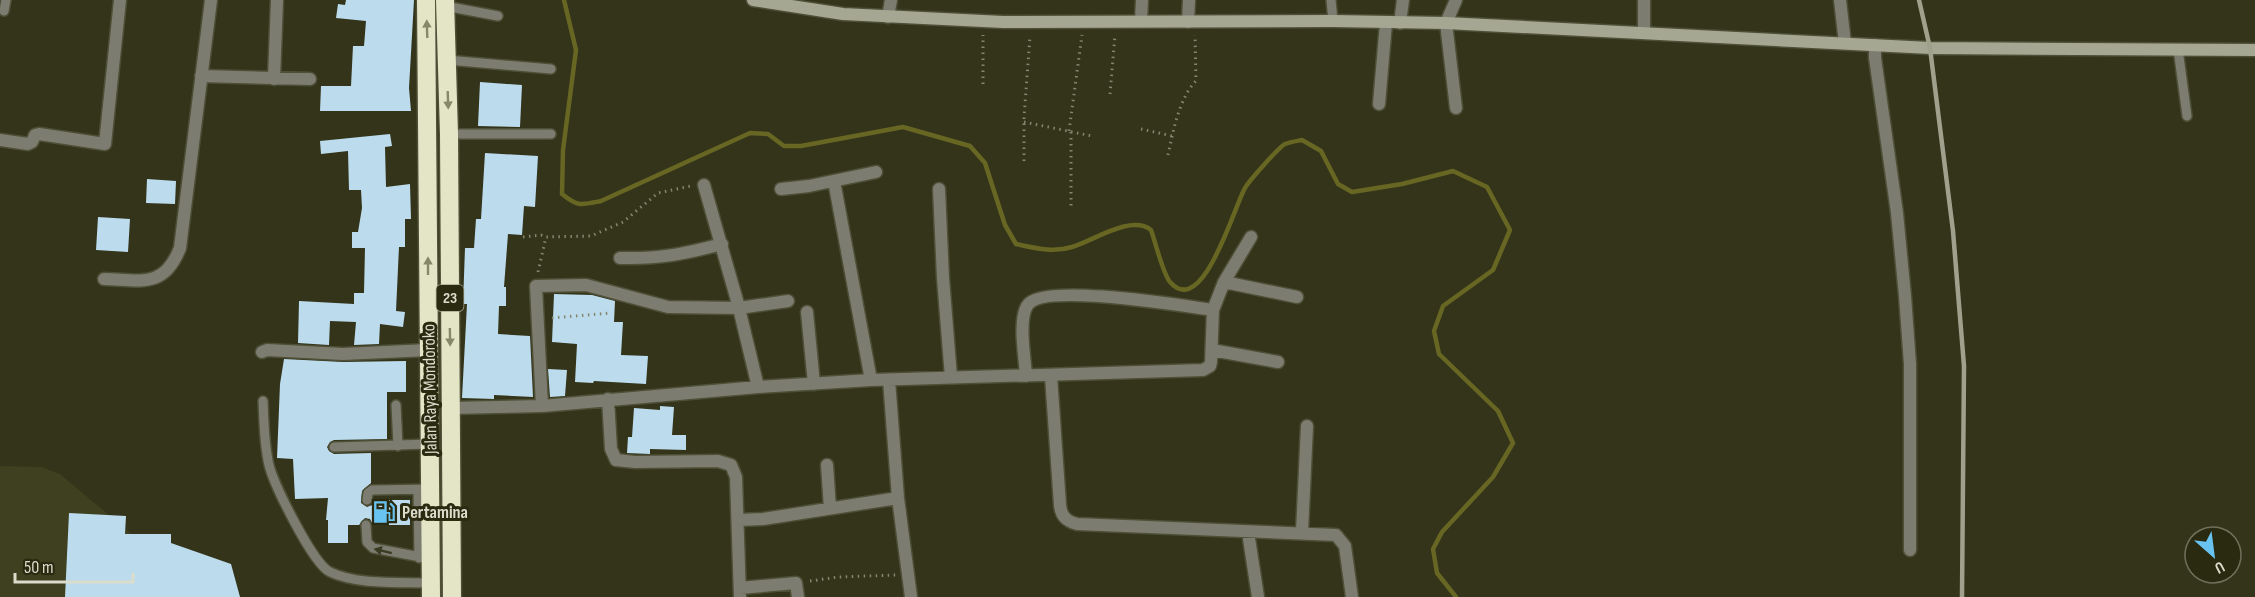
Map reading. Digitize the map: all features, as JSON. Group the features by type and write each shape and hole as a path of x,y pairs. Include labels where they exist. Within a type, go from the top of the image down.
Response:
{"highway":[{"name":"Jalan Raya Mondoroko","path":"426,0 429,451 424,490 425,558 431,590"},
{"name":"Jalan Raya Mondoroko","path":"445,3 452,597"},
{"path":"429,451 452,458"},
{"path":"425,558 453,560"}],"street":[{"path":"0,140 28,144 33,142 35,135 39,134 105,149 120,0"},
{"path":"104,279 148,280 160,277 169,270 176,259 183,235 211,0"},
{"path":"274,78 277,0"},
{"path":"753,0 843,14 984,21 1446,23 1875,45 2055,50 2255,50"},
{"path":"888,17 891,0"},
{"path":"1141,21 1142,0"},
{"path":"1189,0 1191,21"},
{"path":"1400,23 1402,0"},
{"path":"1456,0 1446,23 1456,108"},
{"path":"1644,0 1644,32"},
{"path":"1840,0 1845,43"},
{"path":"1379,104 1386,22"},
{"path":"1875,45 1899,222 1910,364 1910,550"},
{"path":"201,76 310,79"},
{"path":"781,189 809,186 876,172"},
{"path":"834,181 872,380"},
{"path":"704,185 722,244 758,387"},
{"path":"939,189 951,377"},
{"path":"451,408 542,406 758,387 872,380 1198,371 1210,366 1213,310 1224,282 1251,237"},
{"path":"620,258 653,259 722,244"},
{"path":"1224,282 1297,297"},
{"path":"542,406 536,286 586,285 668,307 739,308 788,301"},
{"path":"1026,375 1024,316 1028,304 1035,298 1065,294 1148,300 1213,310"},
{"path":"807,312 814,384"},
{"path":"262,352 267,350 343,354 428,350"},
{"path":"1212,350 1278,362"},
{"path":"1051,376 1060,505 1061,514 1067,520 1077,524 1336,535 1340,537 1345,546 1352,597"},
{"path":"888,380 898,498 911,597"},
{"path":"608,399 611,449 616,460 624,462 718,460 734,468 740,592 796,583 798,597"},
{"path":"1302,532 1307,426"},
{"path":"827,465 830,508"},
{"path":"738,520 898,498"},
{"path":"1248,532 1258,597"}],"lane":[{"path":"4,11 6,0"},
{"path":"1331,0 1333,21"},
{"path":"445,3 498,16"},
{"path":"2178,49 2187,116"},
{"path":"447,60 551,69"},
{"path":"448,134 551,134"},
{"path":"263,400 269,467 313,556 327,571 346,579 431,590"},
{"path":"396,405 398,446"},
{"path":"334,447 398,446 429,451"},
{"path":"367,500 367,493 371,491 424,490"},
{"path":"366,525 366,539 369,546 383,551 425,558"}],"path":[{"path":"983,84 984,21"},
{"path":"1110,94 1116,21"},
{"path":"1168,155 1186,96 1196,81 1191,21"},
{"path":"1024,161 1024,122 1031,22"},
{"path":"1071,210 1070,131 1084,22"},
{"path":"1024,122 1092,136"},
{"path":"1141,129 1172,136"},
{"path":"524,237 591,236 623,222 658,193 704,185"},
{"path":"536,286 546,237"},
{"path":"538,319 612,313"},
{"path":"796,583 838,577 908,574"}],"shaded area":[{"path":"0,466 41,467 60,474 147,547 233,597 0,597"}],"building":[{"path":"346,0 414,0 409,88 411,111 320,111 321,86 351,86 353,46 364,46 366,21 336,18 338,4 345,5"},
{"path":"480,82 522,85 520,127 478,126"},
{"path":"390,134 392,146 385,147 386,187 410,184 411,219 405,219 405,247 399,247 396,311 405,312 403,327 380,324 379,344 354,345 356,322 330,321 329,345 298,343 299,301 354,304 354,293 364,293 365,248 352,248 352,232 358,232 362,208 361,190 349,190 348,151 321,154 320,141"},
{"path":"485,153 538,156 535,207 524,206 522,235 508,234 504,287 506,287 506,306 499,306 498,334 530,336 533,397 494,395 494,399 462,398 467,304 463,304 465,248 474,248 476,219 481,219"},
{"path":"147,179 176,181 175,204 146,203"},
{"path":"98,217 130,219 128,252 96,250"},
{"path":"554,294 592,295 615,301 614,322 623,322 621,355 648,356 646,384 575,382 577,344 552,342"},
{"path":"284,359 343,362 406,361 406,392 387,392 387,439 334,440 327,447 334,454 371,453 371,483 362,491 361,503 367,507 372,505 374,500 410,500 410,525 373,525 370,519 365,518 359,525 348,525 348,543 328,543 328,520 326,520 328,498 295,499 293,459 277,458 280,384"},
{"path":"548,369 567,370 565,396 550,397"},
{"path":"660,406 674,407 672,435 686,435 686,450 650,449 650,454 627,453 628,437 632,437 634,408 660,410"},
{"path":"69,513 126,516 125,534 171,534 171,543 231,564 240,597 65,597"}],"waterway":[{"path":"564,0 576,50 563,150 562,194 580,204 601,201 750,133 768,134 784,146 801,146 903,127 970,146 985,163 1005,225 1016,244 1058,250 1081,244 1112,230 1133,225 1143,226 1151,230 1167,278 1182,290 1194,286 1206,273 1226,235 1245,188 1271,157 1287,143 1302,140 1321,151 1338,184 1352,192 1402,184 1453,171 1487,187 1510,230 1493,270 1443,306 1434,331 1439,354 1498,411 1513,443 1493,477 1442,532 1433,549 1437,573 1456,597"}],"railway":[{"path":"1919,0 1930,48 1953,231 1964,366 1962,597"}],"place":[{"name":"Pertamina","path":"384,512"}]}
